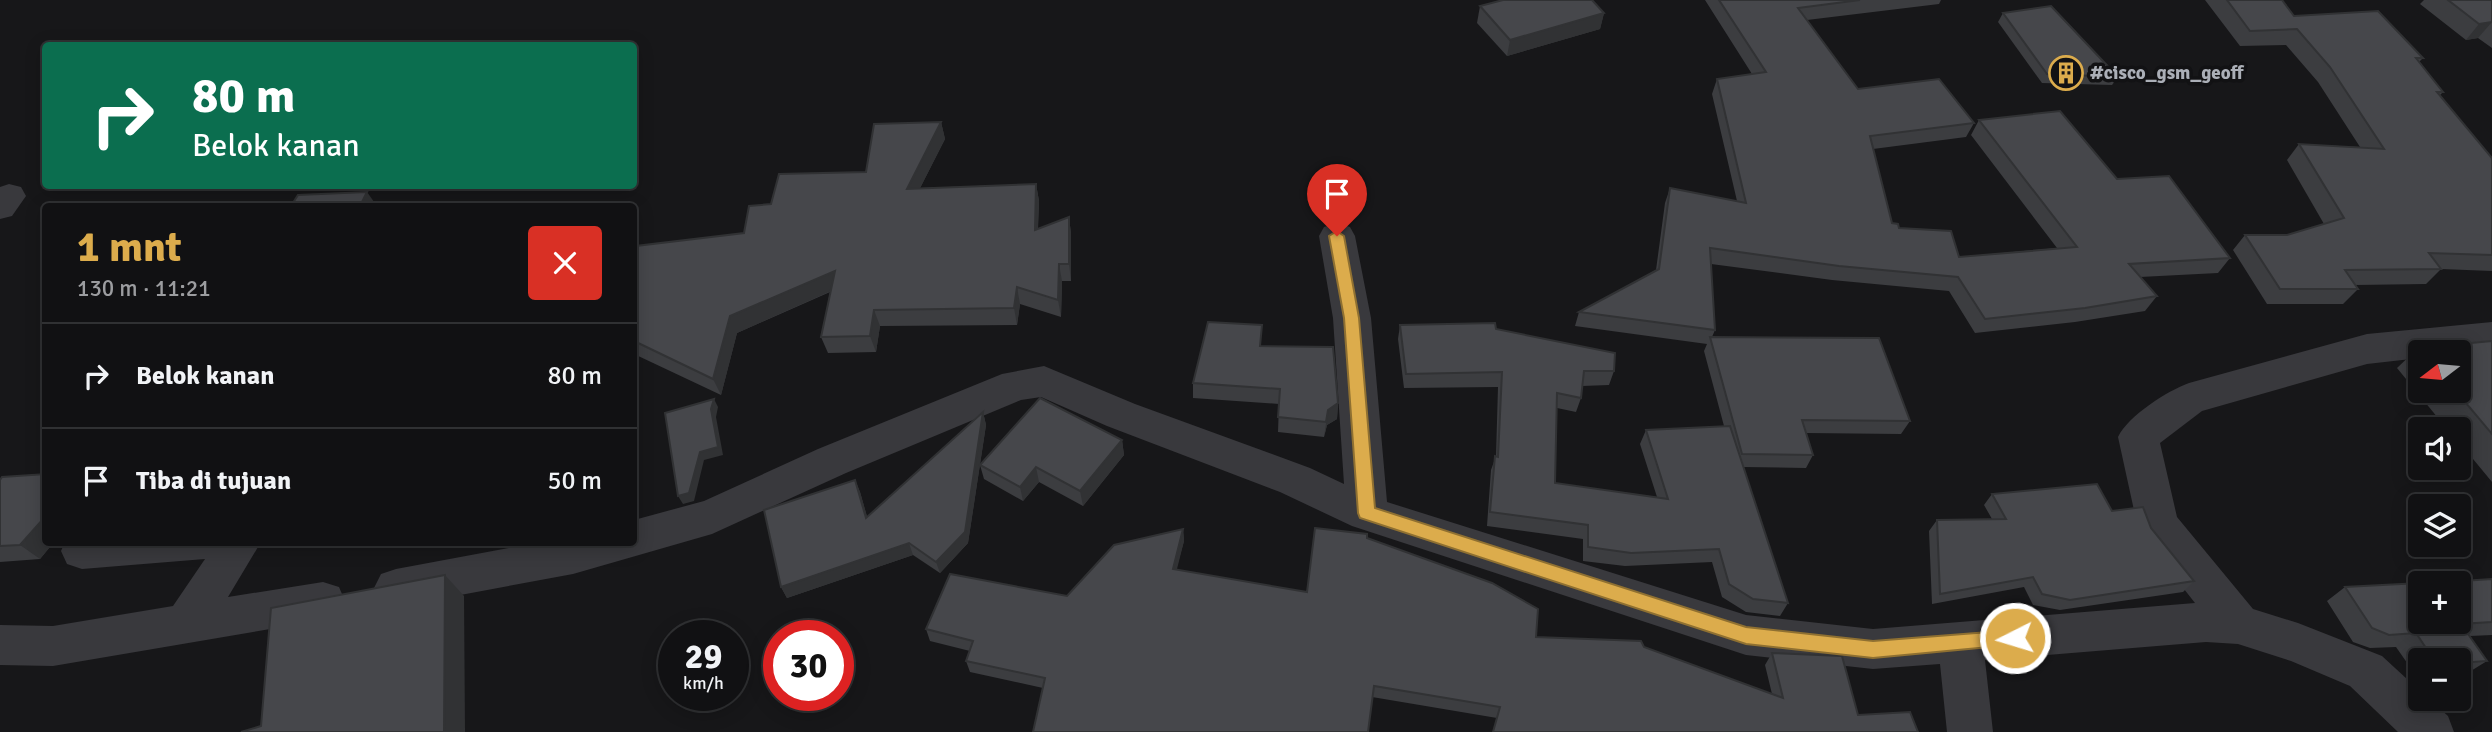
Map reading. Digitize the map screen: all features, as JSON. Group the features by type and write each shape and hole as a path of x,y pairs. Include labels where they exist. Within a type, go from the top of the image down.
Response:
{"street":[{"path":"1337,236 1352,318 1367,513"},
{"path":"2238,624 2158,524 2138,437 2189,399 2367,349 2492,336"},
{"path":"637,537 712,516 832,461 1016,385 1044,381 1121,415 1295,480 1367,513 1746,635 1873,649 2206,622 2238,624 2298,643 2366,671 2431,732"},
{"path":"82,551 148,546"},
{"path":"187,624 237,546"},
{"path":"0,645 53,646 187,624 467,558 573,555 604,546"},
{"path":"1960,642 1970,732"}],"building":[{"path":"1503,0 1592,0 1604,13 1510,40 1480,6"},
{"path":"1719,0 1860,0 1798,8 1858,89 1939,79 1974,123 1870,136 1892,223 1898,224 1899,228 1951,231 1959,257 2077,247 1979,120 2060,111 2117,179 2169,176 2230,258 2129,264 2157,296 2085,308 1985,319 1958,277 1839,266 1710,248 1715,330 1579,312 1659,269 1670,188 1746,203 1717,79 1766,72"},
{"path":"2227,0 2282,0 2294,16 2378,11 2423,58 2416,58 2443,92 2437,92 2492,158 2492,255 2429,253 2441,269 2345,270 2358,289 2280,289 2245,235 2287,235 2344,218 2299,144 2384,149 2330,67 2297,29 2250,31"},
{"path":"2448,0 2492,0 2492,22 2479,24"},
{"path":"2051,6 2118,77 2047,74 2003,13"},
{"path":"941,122 907,189 1036,184 1035,230 1069,217 1069,264 1059,264 1058,300 1017,287 1014,308 874,310 870,336 821,337 835,271 730,316 713,379 637,342 637,246 744,233 749,206 771,204 779,174 866,172 874,124"},
{"path":"367,192 362,203 293,203 298,195"},
{"path":"1208,322 1262,325 1260,346 1333,347 1338,403 1328,410 1326,422 1278,417 1280,389 1193,383"},
{"path":"1495,323 1496,329 1615,353 1614,371 1584,371 1581,398 1557,393 1555,483 1668,499 1646,430 1730,426 1788,603 1753,599 1729,584 1719,549 1631,553 1588,547 1588,525 1490,512 1495,456 1498,457 1502,372 1406,374 1400,325"},
{"path":"1710,337 1879,338 1910,421 1802,420 1813,455 1742,454"},
{"path":"2492,341 2492,434 2466,403 2471,403 2471,343"},
{"path":"1040,398 1122,440 1080,491 1036,467 1020,487 980,465"},
{"path":"714,399 711,409 718,447 700,452 689,493 678,496 665,413"},
{"path":"983,412 965,532 936,562 909,543 781,587 764,510 855,480 866,518"},
{"path":"42,474 42,520 20,545 0,546 2,477"},
{"path":"2097,484 2112,511 2143,507 2151,528 2194,581 2070,600 2042,594 2033,577 1940,594 1937,520 2006,519 1992,494"},
{"path":"1315,528 1367,534 1367,538 1492,583 1538,609 1536,637 1641,641 1644,647 1783,698 1772,653 1842,656 1858,715 1910,712 1918,732 1493,732 1500,707 1374,686 1368,732 1033,732 1045,678 966,661 973,641 926,629 950,574 1067,596 1114,545 1183,529 1173,569 1307,592"},
{"path":"445,575 444,732 241,732 261,726 271,608"},
{"path":"2492,579 2492,622 2471,623 2471,580"},
{"path":"2408,584 2408,634 2389,635 2372,628 2345,587"},
{"path":"2417,634 2468,634 2487,661 2471,662 2471,648 2426,648"}],"place":[{"name":"#cisco_gsm_geoff","path":"2066,73"}],"route":[{"path":"1337,236 1352,318 1367,513 1746,635 1873,649 2015,638"}]}
